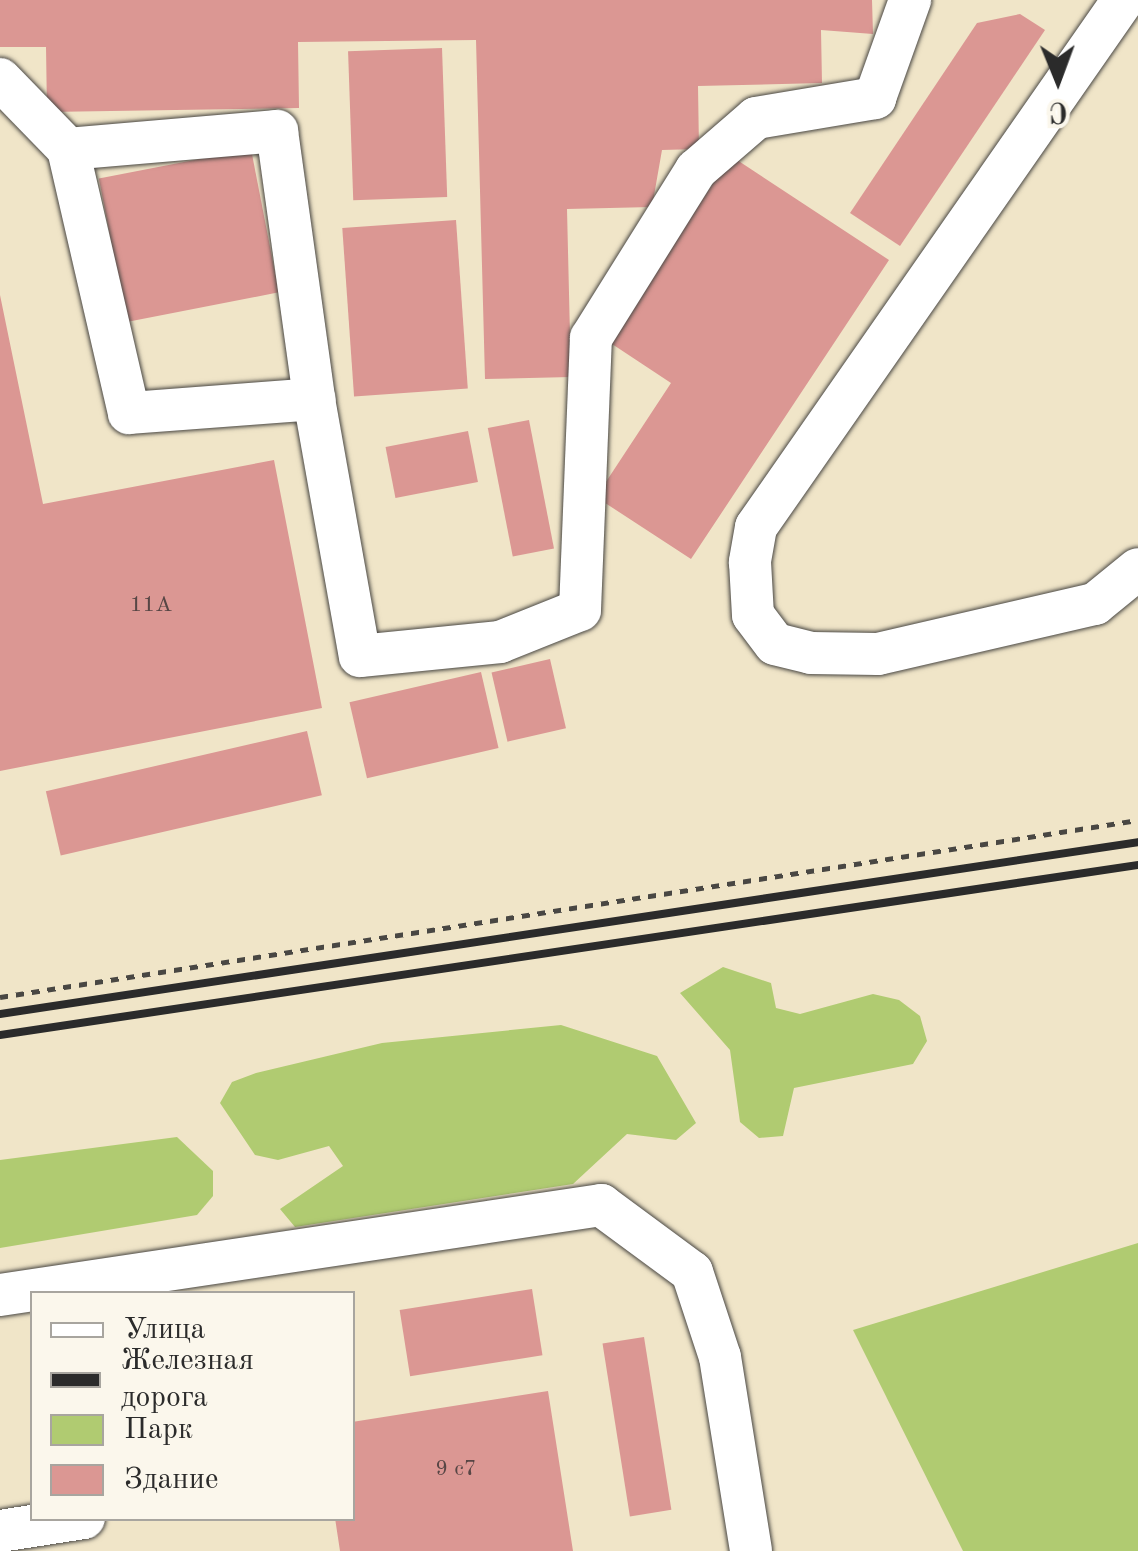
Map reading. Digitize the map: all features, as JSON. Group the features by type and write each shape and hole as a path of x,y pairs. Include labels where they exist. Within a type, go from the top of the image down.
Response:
{"street":[{"path":"68,149 277,131 314,398 360,656 500,642 580,610 591,338 696,170 756,118 875,98 910,0"},
{"path":"1122,0 756,526 750,562 753,614 775,644 810,653 878,654 1095,604 1138,569"},
{"path":"0,79 68,149 129,413 314,398"},
{"path":"0,1295 601,1205 692,1272 720,1357 750,1551"},
{"path":"0,1530 63,1521"}],"path":[{"path":"0,997 1138,820"}],"green space":[{"path":"723,967 771,983 776,1008 800,1014 873,994 899,1000 920,1016 927,1041 913,1064 794,1088 783,1136 759,1138 740,1122 730,1050 680,993"},
{"path":"561,1025 657,1056 696,1123 676,1140 627,1134 573,1184 295,1227 280,1209 343,1166 329,1146 278,1160 255,1155 220,1103 232,1082 256,1073 382,1043"},
{"path":"177,1137 213,1171 213,1196 197,1215 0,1248 0,1160"},
{"path":"1138,1243 1138,1551 963,1551 853,1330"}],"building":[{"path":"0,0 872,0 873,34 821,30 822,83 698,86 699,149 662,150 652,207 567,209 571,377 485,379 476,40 298,42 299,108 47,112 46,47 0,47"},
{"path":"1020,14 1045,30 900,246 850,213 977,23"},
{"path":"442,48 447,197 353,200 348,51"},
{"path":"251,149 279,292 127,322 99,179"},
{"path":"731,156 889,260 691,559 596,497 671,383 609,342"},
{"path":"456,220 468,389 354,397 342,228"},
{"path":"0,295 43,504 274,460 322,708 0,771"},
{"path":"529,420 554,549 513,557 488,428"},
{"path":"468,431 478,482 395,498 386,447"},
{"path":"550,659 566,728 508,742 492,672"},
{"path":"481,672 499,748 367,778 349,702"},
{"path":"307,731 322,795 61,856 46,791"},
{"path":"532,1289 542,1355 410,1376 400,1310"},
{"path":"644,1337 671,1510 630,1516 603,1344"},
{"path":"548,1391 573,1551 340,1551 335,1521 355,1521 355,1422"}],"railway":[{"path":"0,1014 1138,842"},
{"path":"0,1035 1138,865"}]}
